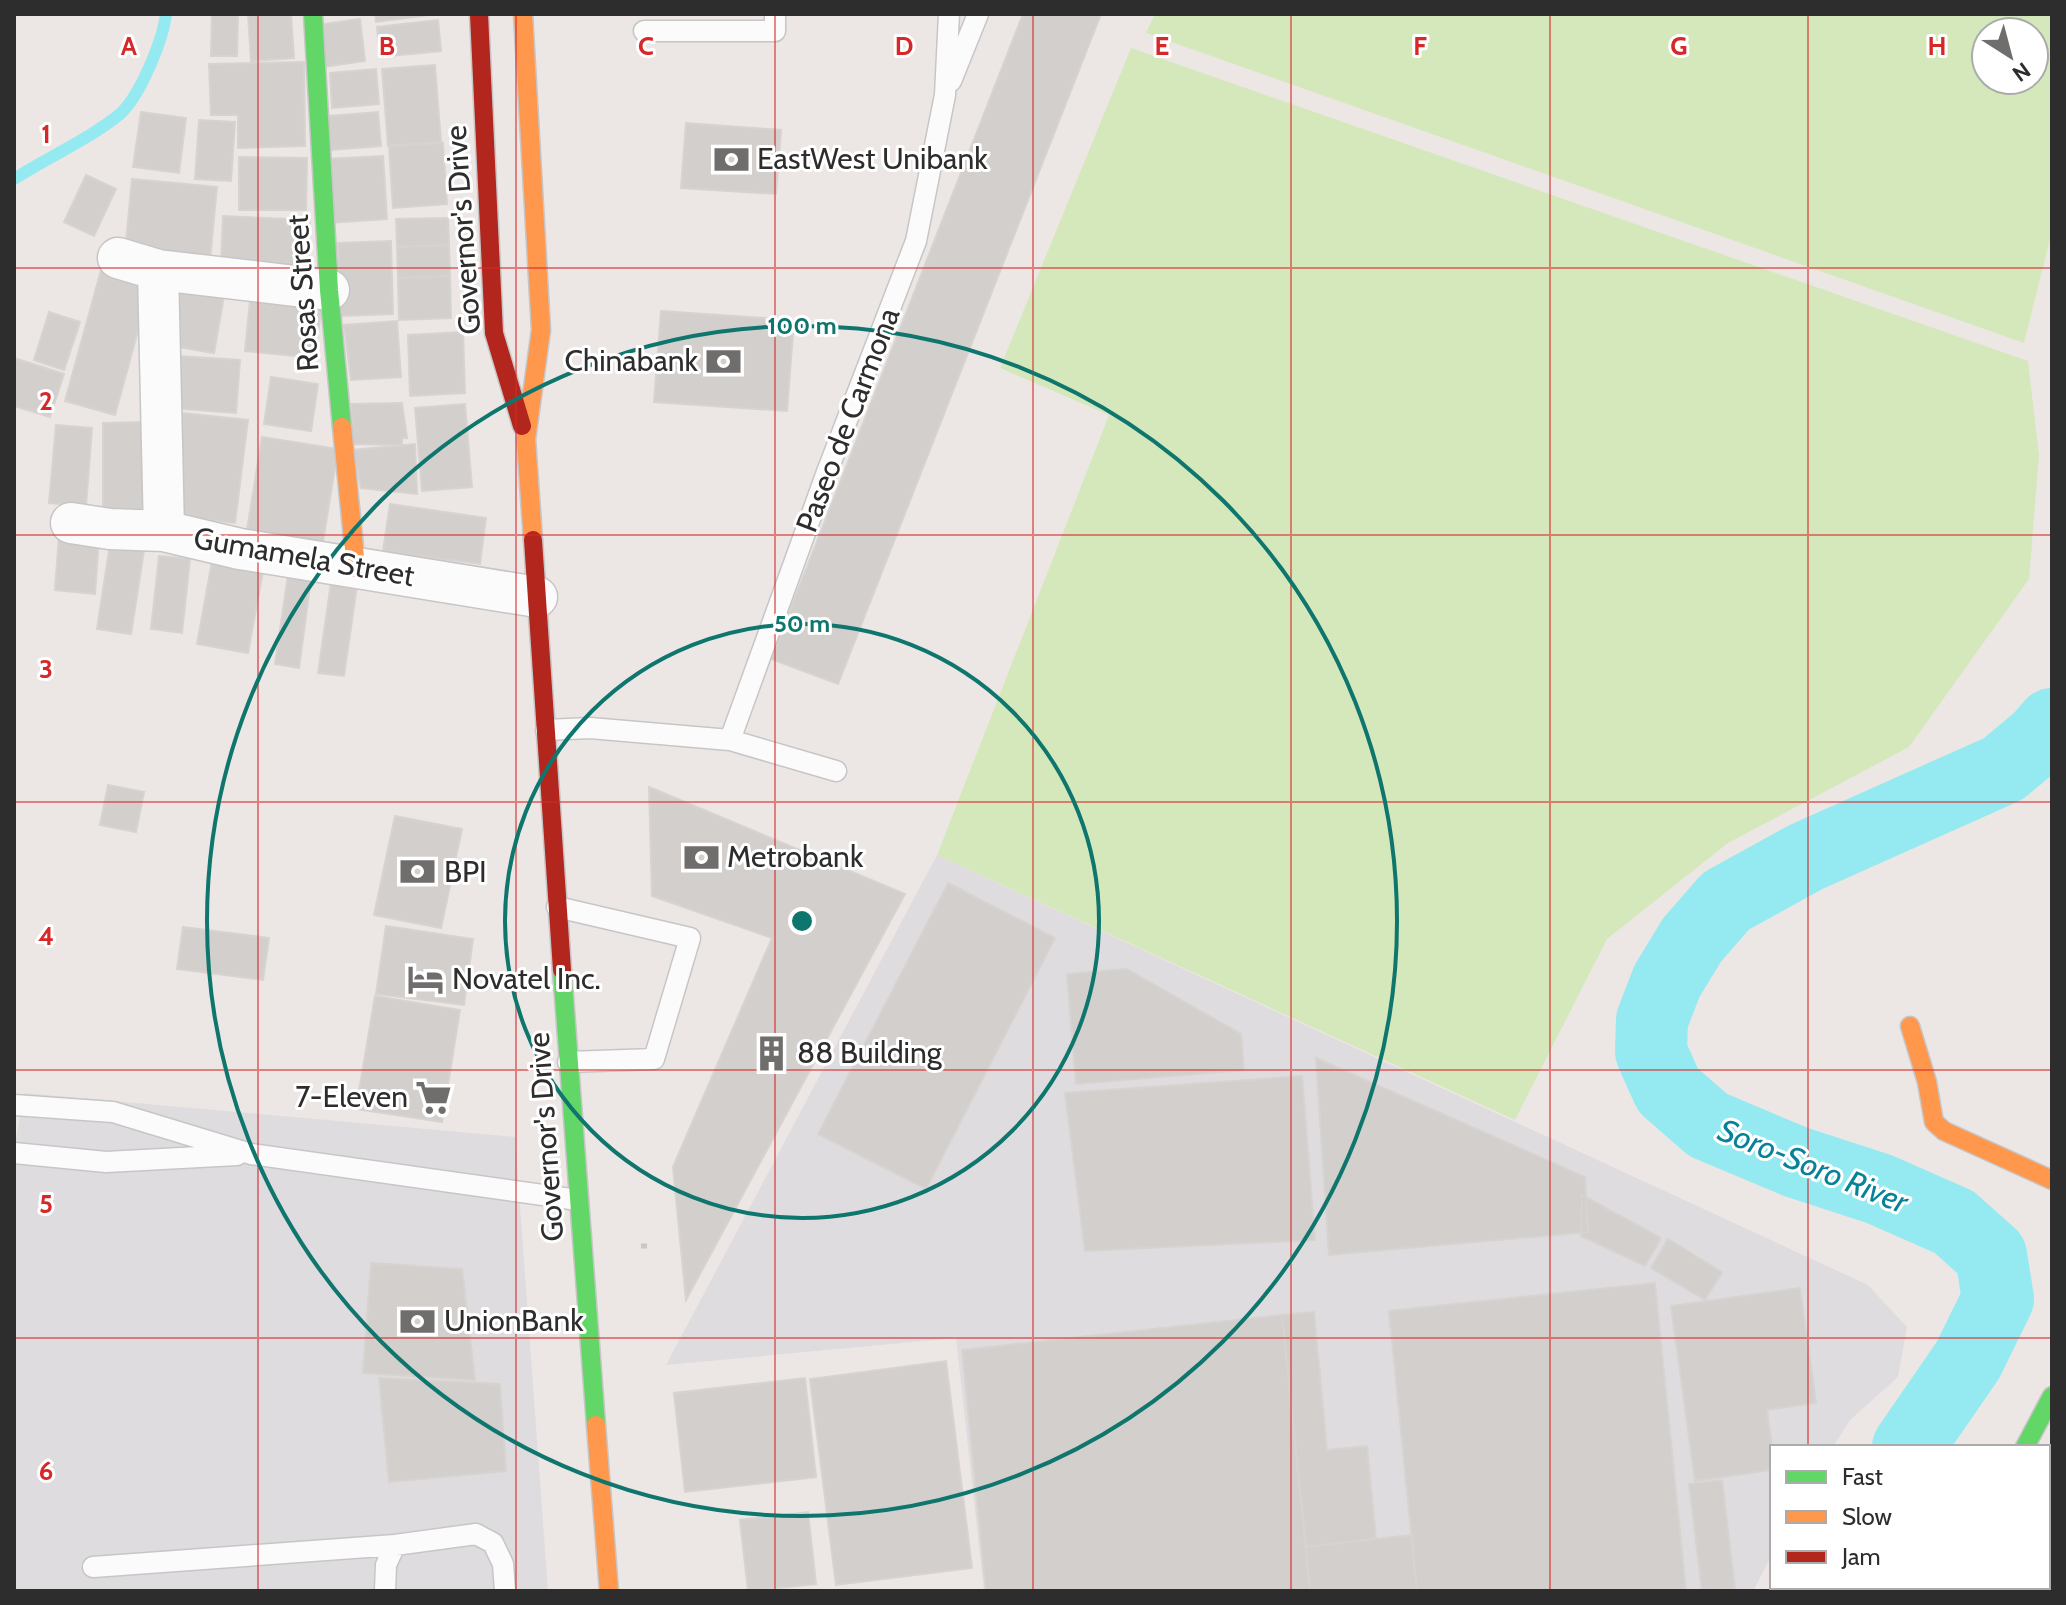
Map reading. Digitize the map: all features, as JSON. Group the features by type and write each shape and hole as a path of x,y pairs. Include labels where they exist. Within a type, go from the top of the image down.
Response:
{"main road":[{"name":"Rosas Street","path":"313,14 329,290 356,568"},
{"name":"Governor's Drive","path":"479,14 494,333 526,439"},
{"name":"Governor's Drive","path":"523,14 541,330 526,439 568,1062 609,1591"},
{"path":"1910,1026 1927,1082 1934,1122 1944,1131 2052,1180"},
{"path":"2026,1445 2052,1396"}],"street":[{"path":"118,258 158,270 329,290"},
{"path":"158,270 164,531"},
{"name":"Gumamela Street","path":"71,523 110,529 164,531 240,549 537,597"}],"lane":[{"path":"644,31 775,31 775,14"},
{"name":"Paseo de Carmona","path":"730,740 827,472 916,241 945,95 949,14"},
{"name":"Paseo de Carmona","path":"945,95 978,14"},
{"path":"546,730 598,729 730,740 836,771"},
{"path":"557,907 690,938 654,1059 568,1062"},
{"path":"20,1105 113,1112 251,1154 578,1200"},
{"path":"19,1154 106,1162 251,1154"},
{"path":"93,1567 395,1545 476,1534 493,1543 503,1564 505,1591"},
{"path":"385,1591 386,1565 395,1545"}],"shaded area":[{"path":"937,855 1868,1285 1907,1327 1898,1377 1850,1420 1834,1445 1770,1445 1770,1559 1753,1591 984,1591 956,1338 666,1365"},
{"path":"24,1093 515,1137 548,1591 14,1591 14,1151"}],"green space":[{"path":"1155,14 2052,14 2052,231 2024,343 1146,33"},
{"path":"1131,48 2028,361 2039,456 2029,579 1909,747 1728,843 1607,939 1515,1120 937,855 1109,415 1000,368"}],"building":[{"path":"212,14 238,14 237,56 211,56"},
{"path":"248,14 291,14 294,58 251,61"},
{"path":"375,14 437,14 376,22"},
{"path":"1023,14 1101,14 838,684 771,659"},
{"path":"360,19 365,61 322,67 317,25"},
{"path":"438,20 441,51 380,57 377,27"},
{"path":"304,62 305,146 238,148 238,115 211,115 209,64"},
{"path":"435,65 441,142 388,146 382,69"},
{"path":"376,69 379,104 332,108 330,73"},
{"path":"141,112 186,118 179,173 133,167"},
{"path":"378,112 381,146 331,150 329,116"},
{"path":"199,120 235,122 231,181 195,179"},
{"name":"EastWest Unibank","path":"686,123 781,130 776,194 681,188"},
{"path":"443,143 447,204 393,208 389,146"},
{"path":"383,156 387,219 328,223 325,159"},
{"path":"239,157 307,158 306,210 239,210"},
{"path":"86,175 116,189 94,236 64,222"},
{"path":"132,179 217,187 210,260 125,252"},
{"path":"223,216 310,220 308,267 221,263"},
{"path":"448,218 449,245 397,247 396,219"},
{"path":"391,241 393,314 341,316 338,243"},
{"path":"449,245 450,276 398,278 397,247"},
{"path":"101,270 151,283 115,415 65,401"},
{"path":"450,276 451,318 399,320 398,278"},
{"path":"176,288 224,296 214,353 166,345"},
{"path":"250,301 321,309 315,358 245,351"},
{"name":"Chinabank","path":"661,311 794,320 787,411 654,402"},
{"path":"49,312 80,322 64,370 34,360"},
{"path":"397,321 401,377 351,380 344,325"},
{"path":"463,332 465,393 410,396 408,335"},
{"path":"176,356 240,360 236,413 171,408"},
{"path":"14,358 64,374 50,417 14,406"},
{"path":"271,377 318,384 311,431 264,424"},
{"path":"402,403 407,438 402,438 402,445 353,444 351,404"},
{"path":"465,404 472,487 422,491 415,408"},
{"path":"182,413 248,420 235,523 169,515"},
{"path":"144,422 144,509 103,509 103,423"},
{"path":"56,425 92,428 86,506 49,503"},
{"path":"262,437 338,449 322,548 246,536"},
{"path":"415,444 417,494 361,488 353,450"},
{"path":"390,504 486,518 480,564 383,551"},
{"path":"59,536 99,539 95,594 55,590"},
{"path":"111,538 145,544 131,634 97,629"},
{"path":"159,556 190,559 182,633 151,629"},
{"path":"213,556 264,566 248,653 197,644"},
{"path":"290,561 313,564 299,668 275,664"},
{"path":"333,569 359,572 344,676 318,673"},
{"path":"108,785 144,792 136,832 100,825"},
{"name":"88 Building","path":"649,787 905,894 686,1300 673,1167 772,938 652,896"},
{"name":"BPI","path":"395,816 462,829 441,928 374,915"},
{"path":"948,883 1055,938 926,1189 818,1134"},
{"path":"386,926 473,939 464,1005 376,994"},
{"path":"183,927 269,938 263,980 177,969"},
{"path":"1127,969 1241,1034 1244,1070 1076,1084 1067,974"},
{"path":"375,996 460,1010 442,1122 356,1109"},
{"path":"1316,1058 1585,1177 1588,1232 1329,1255"},
{"path":"1302,1076 1315,1240 1085,1251 1065,1093"},
{"path":"1582,1195 1661,1238 1645,1266 1581,1236"},
{"path":"1668,1239 1722,1272 1705,1300 1651,1268"},
{"name":"UnionBank","path":"371,1263 462,1269 475,1380 363,1373"},
{"path":"1655,1283 1686,1591 1417,1591 1389,1311"},
{"path":"1800,1288 1816,1403 1767,1410 1772,1445 1770,1470 1695,1481 1671,1306"},
{"path":"1314,1312 1327,1450 1367,1446 1376,1539 1306,1547 1282,1315"},
{"path":"1282,1315 1310,1591 986,1591 962,1350"},
{"path":"946,1361 972,1568 836,1585 810,1379"},
{"path":"379,1378 500,1384 506,1471 389,1482"},
{"path":"805,1378 816,1477 685,1492 674,1393"},
{"path":"1722,1480 1735,1589 1702,1591 1689,1484"},
{"path":"808,1512 816,1584 748,1591 740,1520"},
{"path":"1411,1535 1417,1591 1310,1591 1306,1547"}],"waterway":[{"path":"14,179 95,132 128,106 149,67 166,14"},
{"name":"Soro-Soro River","path":"1909,1445 1968,1360 1998,1299 1991,1255 1954,1222 1879,1189 1796,1162 1708,1125 1668,1090 1651,1052 1652,1020 1667,981 1692,940 1726,901 1806,857 2003,769 2052,724"}],"traffic: fast":[{"path":"313,14 329,290 342,427"},
{"path":"562,970 596,1425"},
{"path":"2026,1445 2052,1396"}],"traffic: slow":[{"path":"523,14 541,330 526,439 533,540"},
{"path":"342,427 356,568"},
{"path":"1910,1026 1927,1082 1934,1122 1944,1131 2052,1180"},
{"path":"596,1425 609,1591"}],"traffic: jam":[{"path":"479,14 494,333 522,426"},
{"path":"533,540 562,970"}],"place":[{"name":"EastWest Unibank","path":"731,159"},
{"name":"Chinabank","path":"724,361"},
{"name":"Metrobank","path":"701,857"},
{"name":"BPI","path":"418,872"},
{"name":"Novatel Inc.","path":"426,979"},
{"name":"88 Building","path":"771,1053"},
{"name":"7-Eleven","path":"434,1097"},
{"name":"UnionBank","path":"418,1321"}]}
